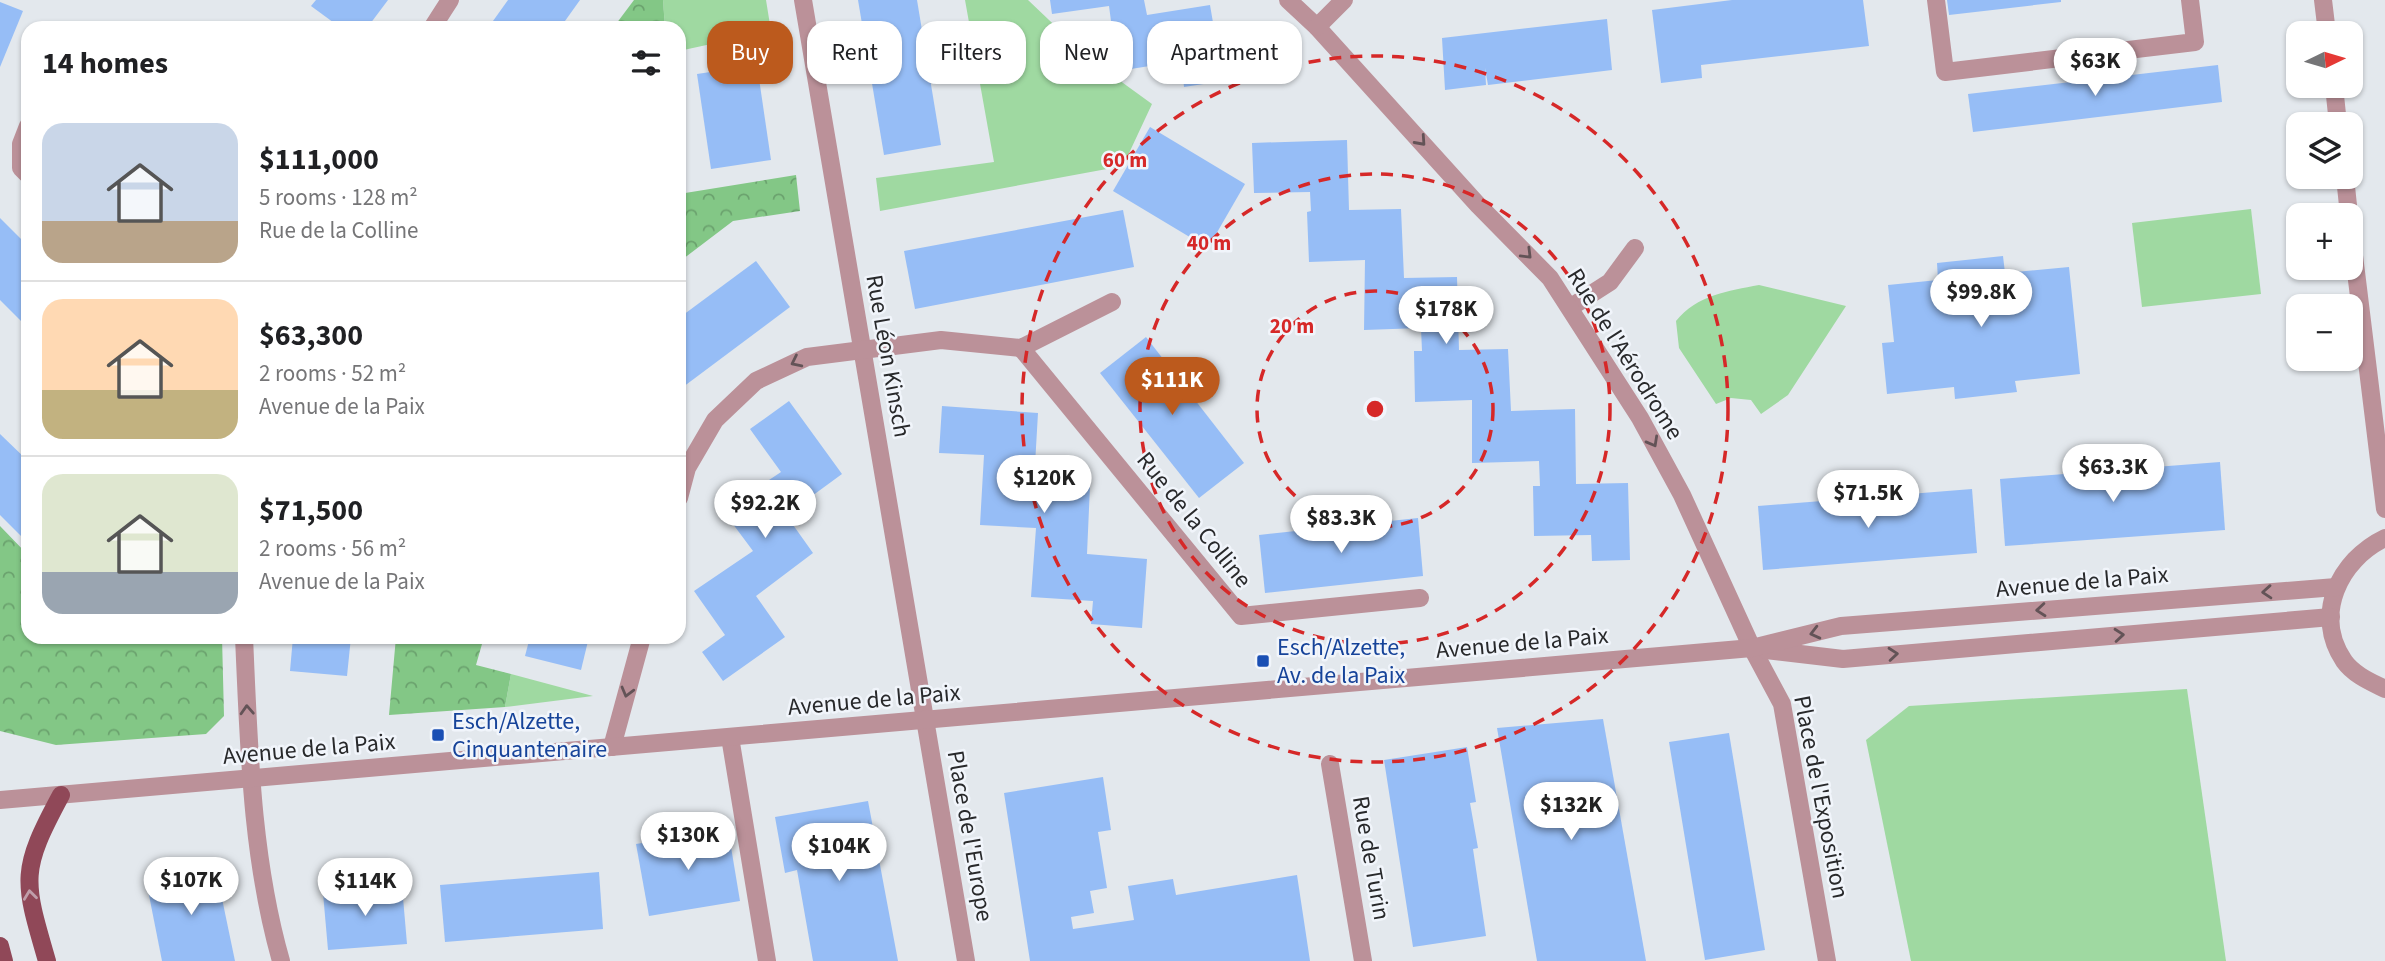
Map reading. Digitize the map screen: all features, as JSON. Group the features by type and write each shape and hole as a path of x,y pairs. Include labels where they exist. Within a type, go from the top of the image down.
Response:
{"main road":[{"path":"47,961 32,908 27,872 35,843 61,795"},
{"path":"0,946 4,961"}],"street":[{"path":"436,21 450,0"},
{"name":"Rue Léon Kinsch","path":"803,0 925,720"},
{"name":"Rue de l'Aérodrome","path":"1288,0 1317,27 1478,205 1550,278 1572,307 1640,418 1682,495 1752,648"},
{"path":"1317,27 1344,0"},
{"path":"1936,0 1945,72 2195,42 2190,0"},
{"path":"2323,0 2326,21"},
{"path":"21,144 21,169"},
{"path":"1572,307 1610,282 1635,248"},
{"path":"2357,280 2385,509"},
{"path":"686,472 716,419 756,381 807,357 941,340 1021,348 1112,302"},
{"name":"Rue de la Colline","path":"1021,348 1241,617 1420,598"},
{"path":"2385,538 2366,547 2347,565 2336,587 2331,617 2345,662 2364,679 2385,689"},
{"name":"Avenue de la Paix","path":"0,800 1752,648 1841,626 2336,587"},
{"name":"Avenue de la Paix","path":"1752,648 1843,659 2331,617"},
{"path":"244,644 251,778 265,908 281,961"},
{"path":"612,747 640,644"},
{"name":"Place de l'Exposition","path":"1752,648 1782,704 1828,961"},
{"name":"Place de l'Europe","path":"925,720 966,961"},
{"path":"730,737 767,961"},
{"name":"Rue de Turin","path":"1330,764 1363,961"}],"green space":[{"path":"634,0 663,0 664,21 618,21"},
{"path":"663,0 766,0 769,21 707,21 707,45 686,49 686,21 664,21"},
{"path":"965,0 1028,0 1050,21 1040,21 1040,84 1124,84 1152,104 1123,166 880,211 876,178 994,162 980,84 1026,84 1026,21 969,21"},
{"path":"796,175 800,211 733,221 686,257 686,193"},
{"path":"2251,209 2261,294 2142,307 2132,223"},
{"path":"1759,285 1846,306 1788,395 1761,414 1751,400 1731,398 1716,404 1679,348 1676,321 1693,305 1703,300"},
{"path":"0,526 21,548 21,644 222,644 224,716 206,734 56,745 0,731"},
{"path":"395,644 482,644 476,665 511,674 505,707 389,715"},
{"path":"511,674 593,696 505,707"},
{"path":"2187,689 2226,961 1911,961 1866,740 1909,706"}],"building":[{"path":"316,0 388,0 372,21 331,21 311,6"},
{"path":"508,0 580,0 565,21 493,21"},
{"path":"858,0 917,0 920,21 916,21 916,84 931,84 941,145 884,155 872,84 902,84 902,21 862,21"},
{"path":"1050,0 1144,0 1147,15 1210,5 1213,21 1147,21 1147,66 1133,69 1133,21 1111,21 1109,6 1052,14"},
{"path":"1732,0 1863,0 1869,46 1701,65 1702,78 1661,83 1652,10"},
{"path":"1947,0 2061,0 2061,2 1949,15"},
{"path":"0,2 23,11 0,67"},
{"path":"1607,19 1612,70 1488,85 1485,68 1486,85 1445,90 1442,38"},
{"path":"2218,65 2222,102 1973,132 1968,94"},
{"path":"707,72 707,84 760,84 771,160 711,169 697,74"},
{"path":"1150,127 1245,184 1208,248 1113,191"},
{"path":"1347,140 1349,210 1401,209 1404,278 1457,277 1459,350 1508,349 1511,411 1575,409 1576,484 1628,483 1630,560 1592,561 1591,535 1534,536 1533,486 1540,486 1539,461 1472,463 1472,400 1415,402 1414,351 1422,351 1421,328 1364,330 1365,260 1309,262 1307,212 1311,211 1310,192 1254,193 1252,143"},
{"path":"1123,210 1134,267 915,309 904,251"},
{"path":"0,218 21,239 21,321 0,300"},
{"path":"2003,256 2005,273 2069,267 2080,374 2015,381 2017,392 1955,399 1954,387 1887,394 1882,343 1894,342 1888,285 1938,280 1937,263"},
{"path":"756,261 790,307 686,385 686,313"},
{"path":"1146,337 1244,463 1199,498 1100,373"},
{"path":"789,401 842,474 786,515 813,553 756,596 785,637 723,681 702,652 725,635 694,591 753,551 721,508 760,480 763,484 781,472 750,429"},
{"path":"942,406 1038,413 1034,482 1090,486 1087,554 1147,559 1142,628 1091,624 1093,601 1031,597 1036,528 980,525 984,455 939,453"},
{"path":"0,434 21,454 21,536 0,515"},
{"path":"2220,462 2225,530 2005,546 2000,479"},
{"path":"1972,489 1977,553 1763,570 1758,506"},
{"path":"1418,518 1423,576 1265,593 1259,535"},
{"path":"292,644 350,644 347,676 290,671"},
{"path":"528,644 587,644 581,670 525,656"},
{"path":"1603,719 1646,961 1537,961 1497,728"},
{"path":"1729,733 1765,950 1705,960 1669,742"},
{"path":"1467,747 1476,802 1470,803 1478,848 1473,849 1486,936 1413,947 1384,760"},
{"path":"1103,777 1111,830 1098,832 1107,888 1090,891 1094,913 1071,917 1073,929 1134,920 1128,886 1173,879 1176,895 1297,875 1310,961 1030,961 1004,793"},
{"path":"868,801 898,961 813,961 797,870 785,873 775,817"},
{"path":"728,829 740,901 649,916 636,844"},
{"path":"215,865 235,961 162,961 146,880"},
{"path":"599,872 603,929 445,942 440,885"},
{"path":"402,886 407,944 328,950 323,893"}],"place":[{"name":"Esch/Alzette, Av. de la Paix","path":"1263,661"},
{"name":"Esch/Alzette, Cinquantenaire","path":"438,735"}]}
